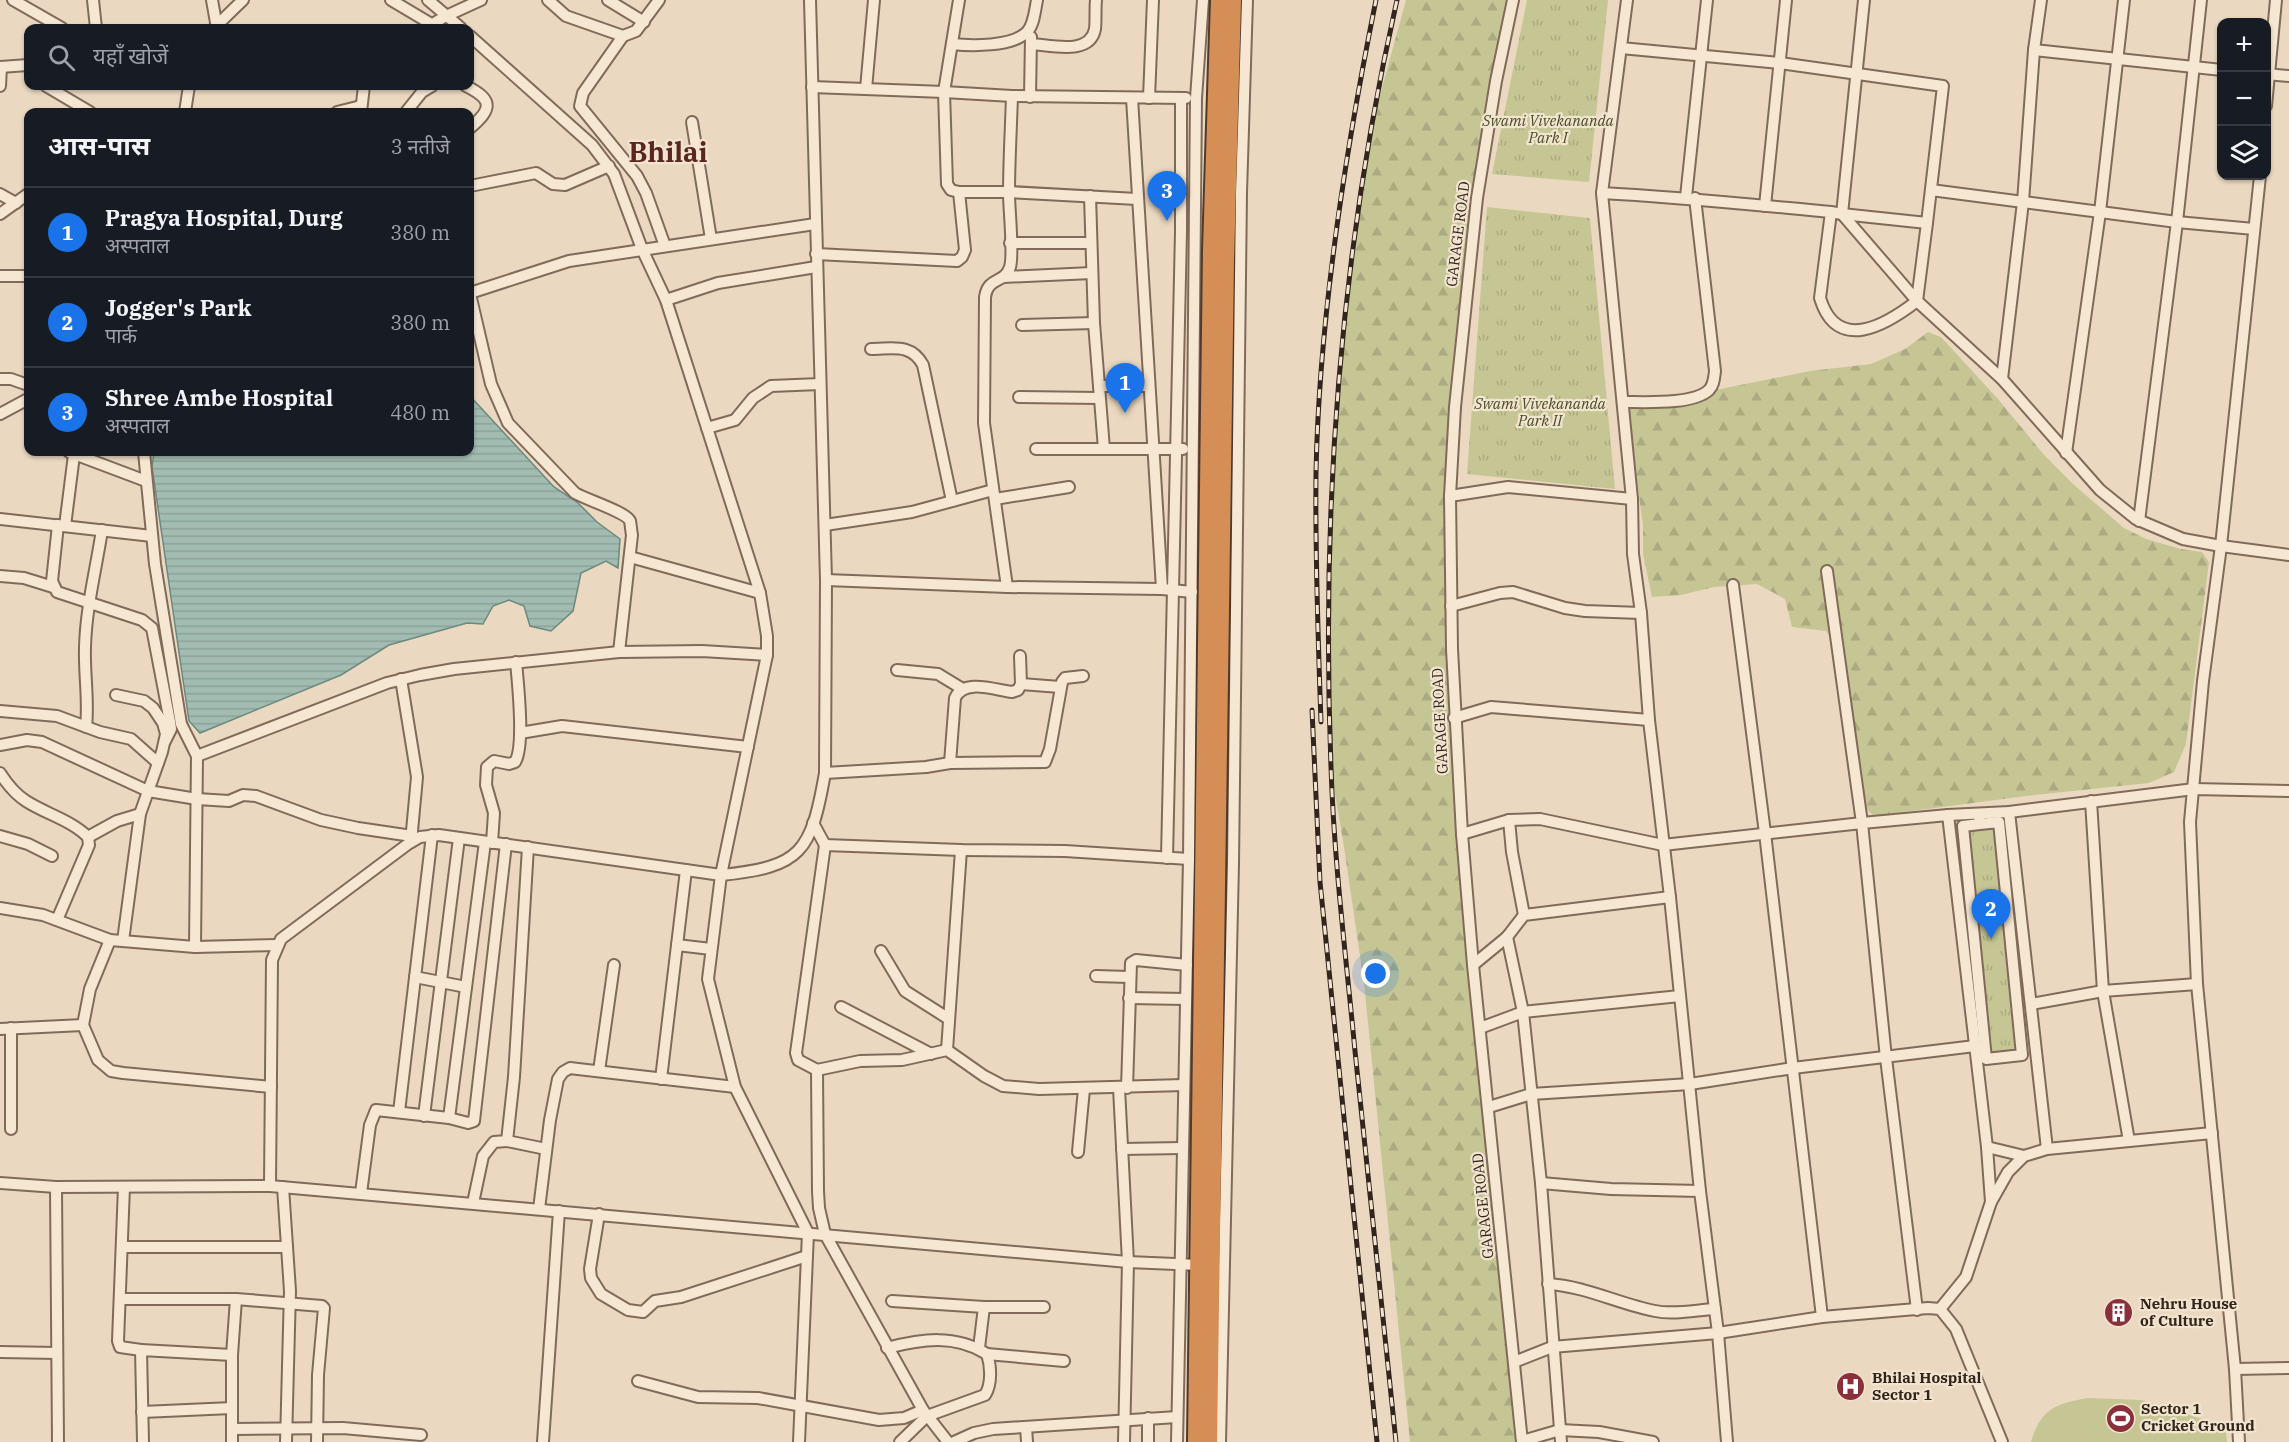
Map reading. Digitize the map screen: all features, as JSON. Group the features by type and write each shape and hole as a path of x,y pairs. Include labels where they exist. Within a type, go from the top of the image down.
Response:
{"highway":[{"path":"1196,1442 1199,1266 1197,783 1219,0"},
{"path":"1209,1442 1227,248 1242,4"}],"street":[{"path":"13,0 55,24"},
{"path":"93,0 96,24"},
{"path":"212,0 215,24"},
{"path":"219,24 243,0"},
{"path":"391,0 425,24"},
{"path":"428,0 456,24"},
{"path":"434,24 461,4 481,0"},
{"path":"548,0 566,16 623,36"},
{"path":"608,0 644,22"},
{"path":"659,0 636,31 623,36 583,93 580,106 637,176 646,193 665,246"},
{"path":"0,745 27,740 42,742 148,792 229,801 243,795 256,796 321,820 411,839 432,836 459,838 721,875 755,871 786,862 798,853 813,823 825,773 825,525 810,0"},
{"path":"866,89 874,0"},
{"path":"958,0 944,92 947,184 951,190 1137,199"},
{"path":"1030,97 1032,23 1037,0"},
{"path":"1031,44 1086,45 1091,40 1094,31 1096,0"},
{"path":"1149,99 1153,0"},
{"path":"1176,1442 1189,860 1197,783 1192,592 1193,449 1196,98 1203,0"},
{"name":"GARAGE ROAD","path":"1513,0 1496,81 1474,219 1455,407 1450,496 1454,718 1462,834 1473,965 1522,1442"},
{"path":"1627,0 1602,193 1632,499 1633,554 1641,613 1649,720 1670,897 1700,1191 1718,1333 1727,1442"},
{"path":"1623,402 1684,399 1708,391 1714,381 1715,371 1691,198 1707,0"},
{"path":"1765,206 1786,0"},
{"path":"1622,48 1780,63 1856,74 1943,86 1917,301 1900,314 1867,330 1851,331 1837,326 1823,310 1820,298 1837,213 1856,74 1864,0"},
{"path":"2002,379 2023,202 2034,50 2041,0"},
{"path":"2066,453 2100,212 2124,0"},
{"path":"2139,521 2177,222 2201,0"},
{"path":"2268,72 2276,0"},
{"path":"1220,1442 1233,864 1242,4"},
{"path":"952,44 973,46 1002,42 1027,32 1032,23"},
{"path":"474,40 592,145 609,166 642,249 666,300 760,592 767,636 767,655 721,875 711,949 709,988 735,1088 808,1233 799,1442"},
{"path":"2034,50 2217,70"},
{"path":"0,86 0,67 24,65"},
{"path":"2271,74 2289,76"},
{"path":"812,87 1030,97 1196,98"},
{"path":"53,90 83,108"},
{"path":"186,108 188,90"},
{"path":"361,108 363,90"},
{"path":"409,108 425,90"},
{"path":"472,90 486,99 488,103 484,116 474,125"},
{"path":"1004,277 1011,266 1009,192 1012,96"},
{"path":"1132,98 1153,449 1167,589"},
{"path":"1167,858 1167,589 1175,449 1181,99"},
{"path":"692,122 711,239"},
{"path":"474,185 536,173 553,184 564,185 609,166"},
{"path":"2239,1442 2235,1369 2197,984 2190,822 2203,681 2221,546 2260,180"},
{"path":"1931,190 2177,222 2254,229"},
{"path":"816,254 957,261 965,250 959,192"},
{"path":"1602,193 1691,198 1927,223"},
{"path":"0,194 16,203"},
{"path":"1090,196 1094,323 1104,449"},
{"path":"0,214 24,197"},
{"path":"1837,213 1917,301 2002,379 2100,490 2139,521 2183,539 2289,555"},
{"path":"474,292 569,261 815,224"},
{"path":"1010,243 1091,243"},
{"path":"666,300 718,283 816,267"},
{"path":"1007,587 984,423 987,288 992,281 1004,277 1092,273"},
{"path":"0,276 24,276"},
{"path":"474,310 491,384 508,423 575,493 621,513 630,520 632,535 619,652"},
{"path":"1022,325 1094,323"},
{"path":"871,349 906,349 918,355 923,365 952,501"},
{"path":"0,379 11,379 24,384"},
{"path":"707,428 735,420 753,398 771,386 820,384"},
{"path":"1099,386 1149,386"},
{"path":"1019,397 1099,398"},
{"path":"0,414 24,401"},
{"path":"1036,448 1193,449"},
{"path":"53,587 71,456"},
{"path":"79,456 146,481"},
{"path":"144,456 152,536 181,724 197,756 195,947"},
{"path":"825,525 912,512 952,501 994,494 1069,487"},
{"path":"1450,496 1508,487 1632,499"},
{"path":"0,519 152,536"},
{"path":"86,727 88,692 85,646 102,530"},
{"path":"630,557 760,592"},
{"path":"1827,571 1862,823 1886,1058 1917,1310"},
{"path":"0,576 24,578 53,587 62,594 142,620 152,628 171,729 140,814 123,941"},
{"path":"826,580 1007,587 1167,589 1192,592"},
{"path":"1733,585 1766,833 1822,1317"},
{"path":"1451,606 1500,593 1513,592 1575,610 1641,613"},
{"path":"197,756 401,679 454,669 619,652 702,651 767,655"},
{"path":"897,670 938,674 961,688 973,686 1012,692 1018,690 1021,684 1020,656"},
{"path":"449,1118 466,987 494,808 486,786 487,767 494,761 509,764 515,762 518,757 520,733 516,662"},
{"path":"825,773 926,767 950,763 1045,762 1050,749 1060,687 1065,678 1083,676"},
{"path":"270,1186 272,960 280,939 411,839 417,777 401,679"},
{"path":"1021,684 1060,687"},
{"path":"950,763 955,698 961,688"},
{"path":"116,696 144,701 153,708 163,723 165,741"},
{"path":"1454,718 1491,707 1649,720"},
{"path":"0,711 57,717 106,734 131,739 158,763"},
{"path":"520,733 562,726 748,747"},
{"path":"0,773 16,793 26,801 72,825 88,837 89,845 57,920"},
{"path":"1462,834 1509,820 1540,819 1664,845 1948,815 1979,819 1999,822 2022,1055 1986,1059 1963,826 1979,819 2009,812 2194,789 2289,791"},
{"path":"2091,801 2103,991 2129,1141"},
{"path":"2009,812 2047,1149"},
{"path":"88,837 117,821 140,814"},
{"path":"1948,815 1987,1147 1991,1202"},
{"path":"1509,820 1512,852 1524,915"},
{"path":"813,823 825,845 795,1053 798,1060 817,1070 860,1060 902,1060 947,1050 984,1076 1003,1086 1084,1089 1184,1085"},
{"path":"0,836 28,844 52,856"},
{"path":"399,1112 432,836"},
{"path":"424,1116 459,838"},
{"path":"361,1193 372,1116 376,1110 474,1122 506,844"},
{"path":"825,845 1065,851 1189,860"},
{"path":"507,1141 514,1077 528,847"},
{"path":"947,1050 960,850"},
{"path":"661,1079 686,870"},
{"path":"1473,965 1507,937 1524,915 1670,897"},
{"path":"0,908 26,911 57,920 110,940 195,947 278,945"},
{"path":"1507,937 1523,1012 1561,1436"},
{"path":"110,940 90,989 83,1025 98,1060 111,1071 271,1087"},
{"path":"677,945 711,949"},
{"path":"881,951 905,991 949,1019"},
{"path":"1124,1442 1128,1262 1122,1149 1129,977 1131,963 1136,960 1187,965"},
{"path":"599,1071 614,964"},
{"path":"1096,976 1129,977"},
{"path":"415,977 466,987"},
{"path":"2031,1004 2103,991 2197,984"},
{"path":"1480,1028 1523,1012 1680,996"},
{"path":"1129,998 1186,999"},
{"path":"841,1007 931,1054"},
{"path":"11,1129 6,1029 83,1025"},
{"path":"1489,1107 1531,1094 1690,1084 1793,1068 1975,1046"},
{"path":"539,1209 558,1079 563,1072 570,1068 735,1088"},
{"path":"817,1070 818,1191 825,1234 925,1413 948,1442"},
{"path":"1078,1152 1084,1089"},
{"path":"1940,1309 1966,1277 1991,1202 2008,1172 2024,1156 2047,1149 2212,1133"},
{"path":"473,1203 483,1156 494,1142 507,1141 546,1149"},
{"path":"1987,1147 2024,1156"},
{"path":"1122,1149 1182,1148"},
{"path":"0,1183 56,1187 270,1186 1128,1262 1199,1266"},
{"path":"1540,1183 1611,1189 1700,1191"},
{"path":"56,1187 58,1442"},
{"path":"124,1187 118,1341 120,1347 232,1355"},
{"path":"283,1187 289,1303 285,1442"},
{"path":"543,1442 559,1211"},
{"path":"598,1214 590,1269 591,1278 601,1294 634,1312 643,1312 655,1301 688,1295 807,1256"},
{"path":"122,1247 287,1247"},
{"path":"1548,1284 1564,1285 1656,1311 1715,1309"},
{"path":"121,1299 236,1299 315,1304 324,1308 318,1375 317,1442"},
{"path":"232,1442 232,1355 236,1299"},
{"path":"892,1301 984,1307 1044,1307"},
{"path":"638,1381 698,1397 758,1398 892,1420 925,1413 985,1395 989,1389 990,1362 983,1351 984,1307"},
{"path":"1514,1362 1552,1347 1718,1333 1822,1317 1928,1308 1940,1309 1956,1329 2002,1442"},
{"path":"887,1348 915,1341 940,1339 968,1344 983,1351 1064,1361"},
{"path":"141,1350 143,1442"},
{"path":"0,1352 57,1353"},
{"path":"2235,1369 2289,1368"},
{"path":"142,1412 232,1408"},
{"path":"900,1442 925,1413"},
{"path":"954,1442 983,1431 1177,1417"},
{"path":"1148,1418 1148,1442"},
{"path":"1026,1427 1027,1442"},
{"path":"232,1429 317,1428 385,1437 421,1435"},
{"path":"1522,1442 1599,1431 1653,1442"}],"green space":[{"path":"1406,0 1513,0 1477,198 1455,407 1454,718 1522,1442 1410,1442 1364,983 1331,770 1328,668 1331,476 1354,239 1370,132"},
{"name":"Swami Vivekananda Park I","path":"1527,0 1608,0 1589,182 1492,174"},
{"name":"Swami Vivekananda Park II","path":"1487,207 1590,218 1615,489 1467,474"},
{"path":"1928,332 1941,337 1998,399 2045,456 2074,485 2124,528 2146,539 2181,549 2202,552 2209,562 2186,744 2174,772 2149,783 1874,816 1860,803 1845,658 1826,631 1792,627 1785,599 1757,584 1714,587 1681,595 1652,597 1643,554 1643,525 1627,410 1631,407 1810,371 1871,364 1905,349"},
{"path":"2001,818 2028,1056 1981,1062 1955,823"},
{"name":"Sector 1 Cricket Ground","path":"2088,1398 2141,1400 2212,1422 2226,1433 2227,1442 2031,1442 2039,1422 2051,1410 2067,1402"}],"shaded area":[{"path":"474,400 554,487 577,502 597,522 620,539 618,568 606,561 581,573 573,611 551,631 530,626 524,606 509,600 493,606 483,624 467,623 389,645 341,675 200,733 189,721 152,467 153,456 474,456"}],"railway":[{"path":"1321,722 1316,473 1322,355 1344,176 1376,0"},
{"path":"1396,1442 1338,874 1331,767 1329,574 1332,478 1348,285 1377,94 1397,0"},
{"path":"1312,710 1320,882 1377,1442"}],"place":[{"name":"Shree Ambe Hospital","path":"1167,221"},
{"name":"Pragya Hospital, Durg","path":"1125,413"},
{"name":"Jogger's Park","path":"1991,939"},
{"name":"Nehru House of Culture","path":"2119,1313"},
{"name":"Bhilai Hospital Sector 1","path":"1851,1387"},
{"name":"Sector 1 Cricket Ground","path":"2120,1418"}],"district":[{"name":"Bhilai","path":"668,153"}]}
